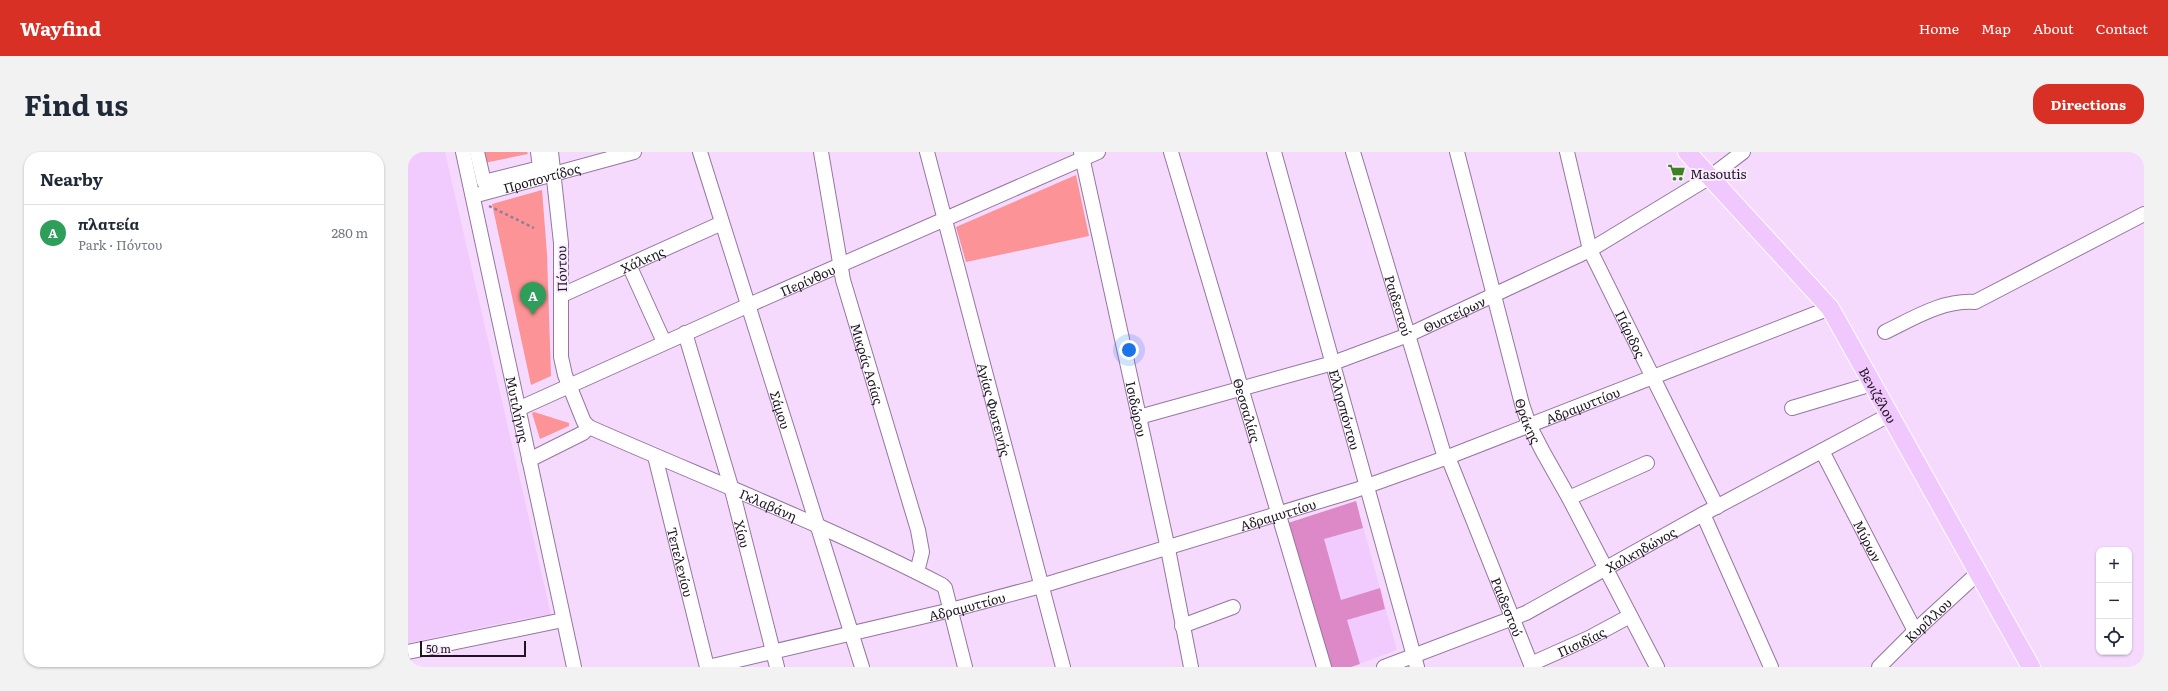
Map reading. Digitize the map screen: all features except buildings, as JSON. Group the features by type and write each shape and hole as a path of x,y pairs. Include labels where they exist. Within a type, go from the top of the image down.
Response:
{"main road":[{"name":"Βενιζέλου","path":"1687,152 1830,308 2031,667"}],"street":[{"name":"Μυτιλήνης","path":"463,152 479,194 518,409 574,667"},
{"path":"478,152 484,182 540,168 538,152"},
{"name":"Πόντου","path":"550,152 554,175 561,243 561,357 569,386"},
{"name":"Προποντίδος","path":"479,194 554,175 634,152"},
{"name":"Σάμου","path":"700,152 862,667"},
{"name":"Μικράς Ασίας","path":"821,152 840,265 918,530 922,552 917,572"},
{"name":"Αγίας Φωτεινής","path":"927,152 1063,667"},
{"name":"Περίνθου","path":"518,409 749,304 945,220 1082,155 1098,152"},
{"name":"Θεσσαλίας","path":"1171,152 1324,667"},
{"name":"Ελλησπόντου","path":"1274,152 1415,661"},
{"name":"Ραιδεστού","path":"1353,152 1446,457 1531,666"},
{"name":"Θράκης","path":"1457,152 1529,425 1569,498 1588,537 1607,569 1657,667"},
{"name":"Πάριδος","path":"1567,152 1590,250 1717,507"},
{"name":"Θυατείρων","path":"1139,417 1333,363 1408,335 1590,250 1710,177 1742,152"},
{"name":"Ισιδώρου","path":"1082,155 1168,548 1191,667"},
{"path":"1885,332 1942,305 1962,301 1975,302 2144,214"},
{"name":"Χάλκης","path":"562,295 722,223"},
{"path":"629,265 664,342"},
{"name":"Αδραμυττίου","path":"707,667 951,610 1041,586 1366,486 1653,378 1830,308"},
{"name":"Χίου","path":"684,333 732,490 777,667"},
{"path":"1792,408 1872,384"},
{"path":"529,460 583,433 589,426 584,422 569,386"},
{"name":"Χαλκηδώνος","path":"1384,667 1415,661 1512,619 1607,569 1703,514 1889,415"},
{"name":"Γκλαβάνη","path":"589,426 732,490 818,526 917,572 945,588 951,610"},
{"name":"Μύρων","path":"1822,451 1915,631"},
{"name":"Τεπελενίου","path":"655,456 707,667"},
{"path":"1569,498 1646,463"},
{"path":"1703,514 1771,667"},
{"name":"Κυρίλλου","path":"1879,667 1915,631 1978,573"},
{"path":"1182,626 1233,607"},
{"path":"951,610 965,667"},
{"name":"Πισιδίας","path":"1531,666 1630,616"},
{"path":"408,652 563,620"}],"path":[{"path":"479,194 489,206 534,228"}],"shaded area":[{"path":"408,152 445,152 551,615 527,618 408,643"},
{"path":"481,152 527,152 528,154 484,163"},
{"path":"1076,175 1089,236 966,262 956,227"},
{"path":"542,190 547,254 551,376 531,385 492,204"},
{"path":"534,412 569,423 569,426 540,439 532,413"},
{"path":"1356,501 1397,650 1351,667 1331,667 1288,523"}],"place":[{"name":"Masoutis","path":"1677,173"},
{"name":"πλατεία","path":"533,315"}]}
